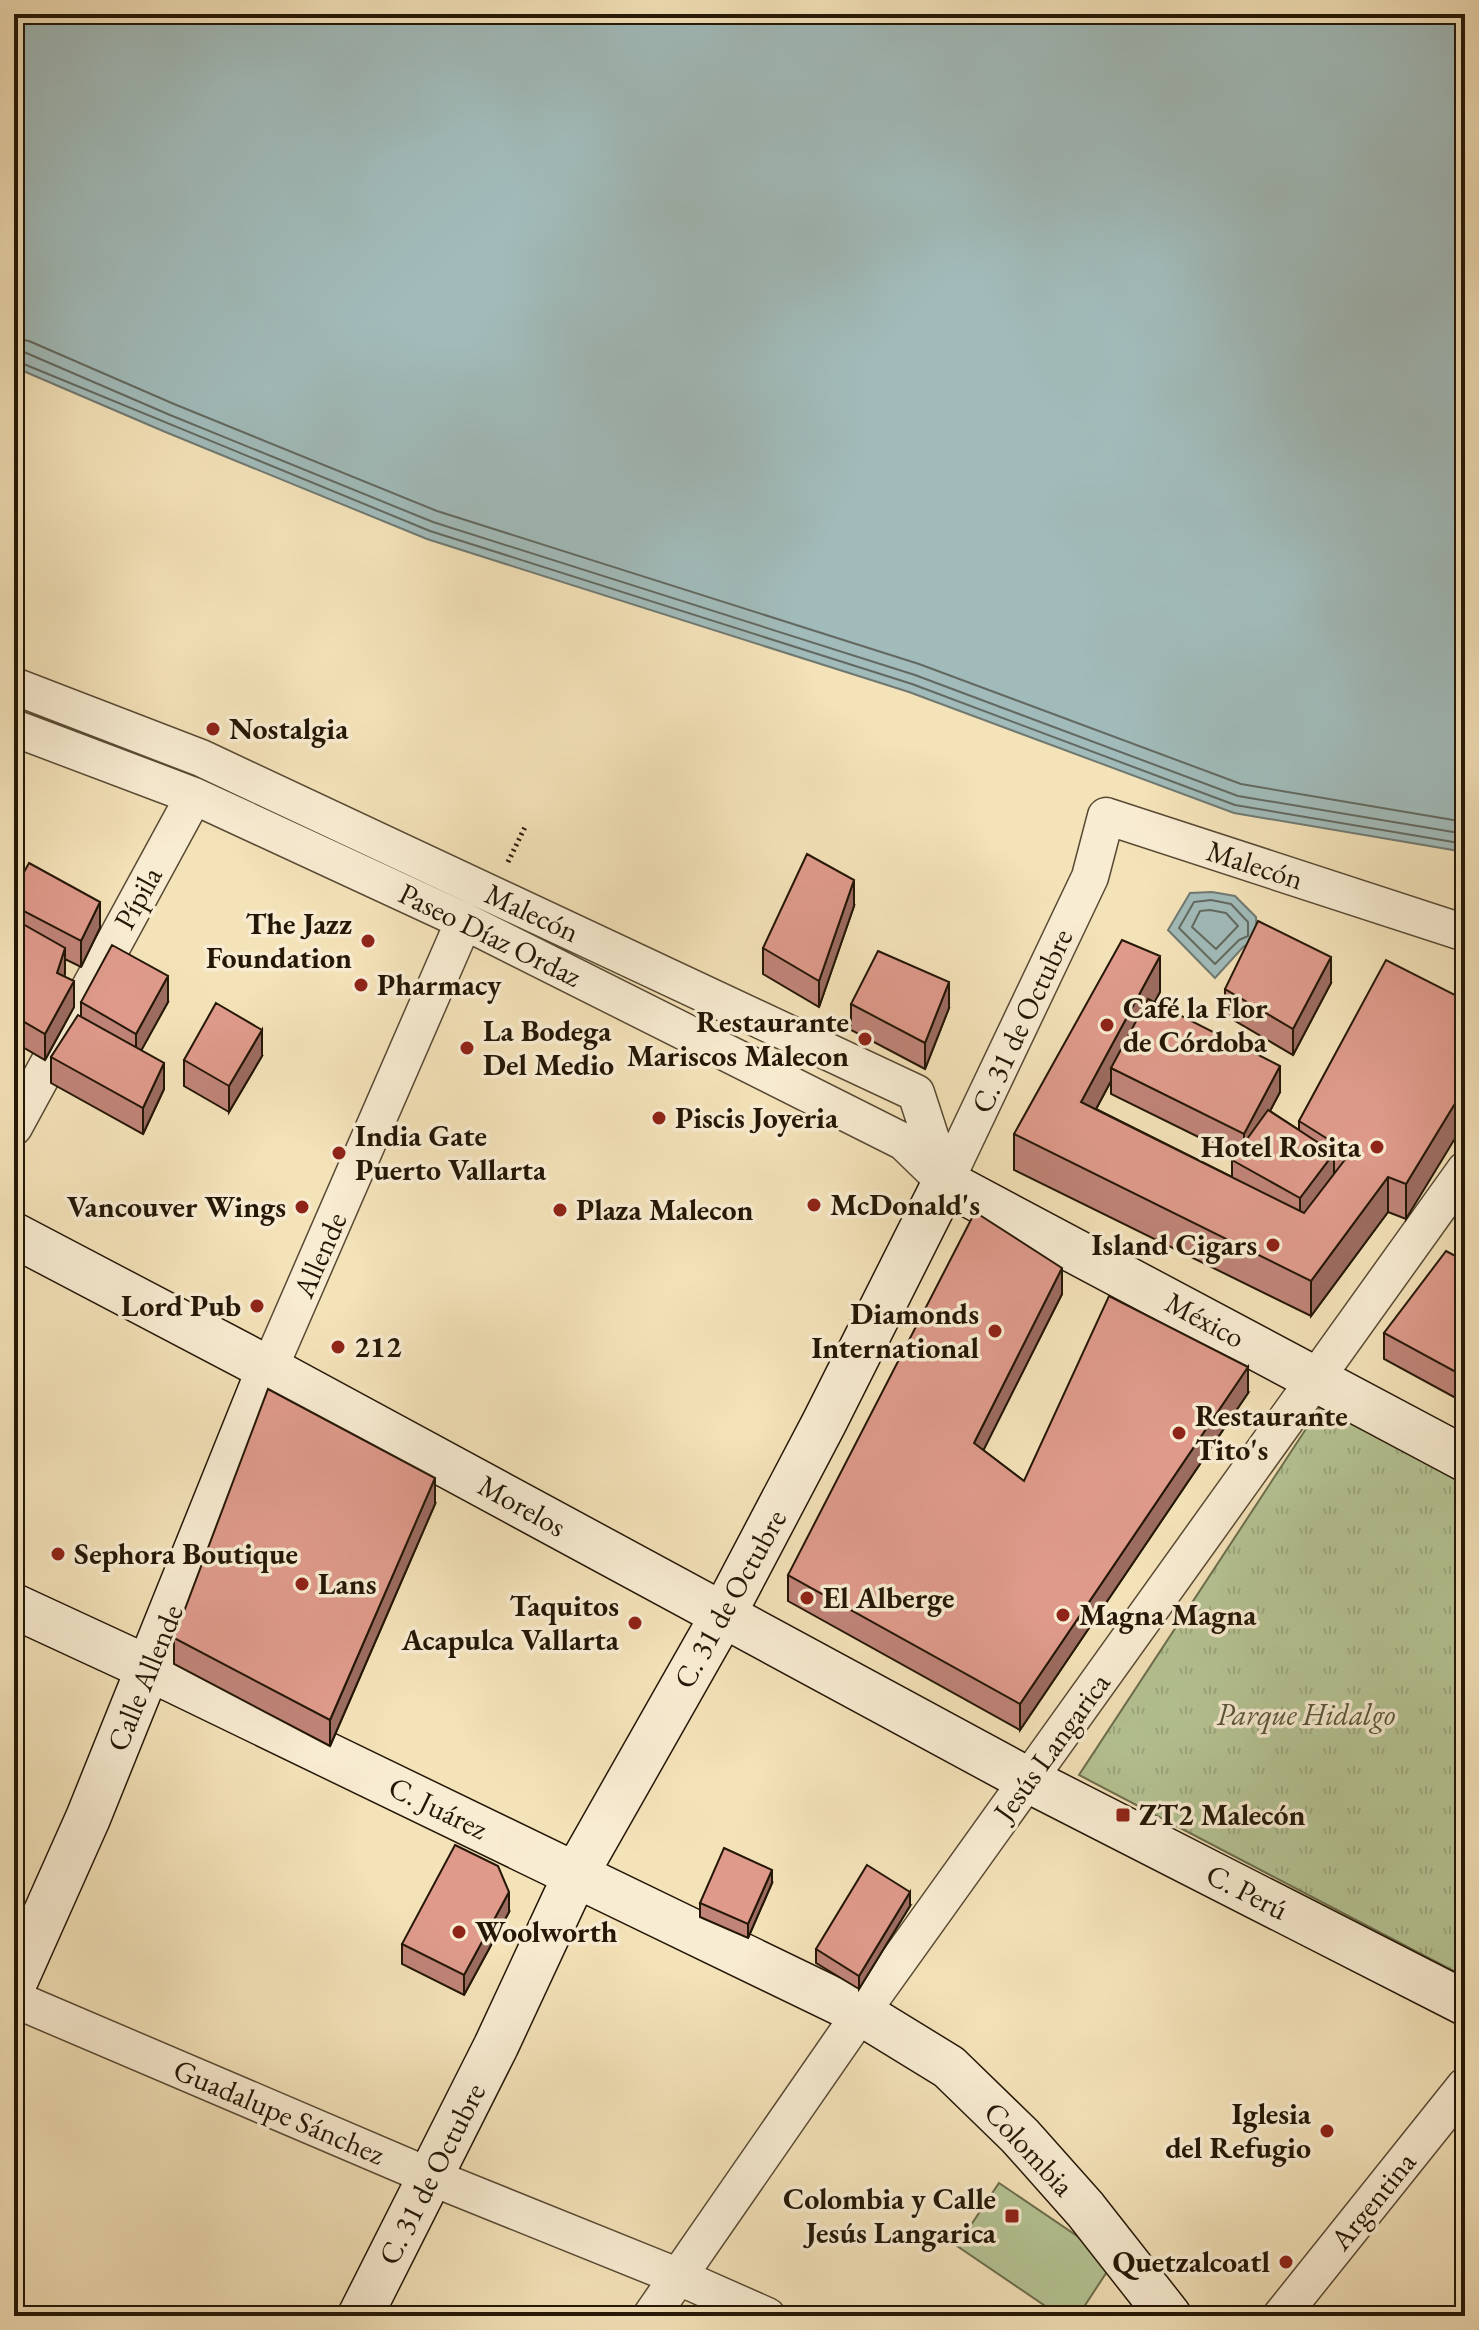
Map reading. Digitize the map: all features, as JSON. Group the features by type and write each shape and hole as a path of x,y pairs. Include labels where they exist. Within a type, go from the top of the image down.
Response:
{"main road":[{"name":"México","path":"945,1182 1465,1459"},
{"name":"C. 31 de Octubre","path":"360,2316 431,2177 576,1874 723,1615 945,1182"},
{"name":"Morelos","path":"14,1235 269,1369 1028,1780"},
{"name":"Calle Allende","path":"14,1984 88,1818 269,1369"},
{"name":"C. Juárez","path":"14,1606 861,2013"},
{"name":"C. Perú","path":"1028,1780 1465,2003"},
{"name":"Colombia","path":"861,2013 949,2067 1020,2136 1085,2209 1169,2316"}],"street":[{"name":"Malecón","path":"14,686 201,758 916,1093 945,1182"},
{"name":"Paseo Díaz Ordaz","path":"14,728 194,796 464,921 904,1142 945,1182"},
{"name":"Pípila","path":"14,1127 194,796"},
{"name":"Malecón","path":"1090,877 1106,816 1465,933"},
{"name":"C. 31 de Octubre","path":"945,1182 1090,877"},
{"name":"Allende","path":"269,1369 464,921"},
{"name":"Jesús Langarica","path":"651,2316 861,2013 1463,1179"},
{"name":"Guadalupe Sánchez","path":"14,1999 767,2316"},
{"name":"Argentina","path":"1281,2316 1465,2086"}],"green space":[{"name":"Parque Hidalgo","path":"1321,1406 1465,1484 1465,1977 1079,1775"},
{"path":"999,2183 1114,2261 1078,2316 1060,2316 957,2246"}],"water":[{"path":"14,14 1465,14 1465,852 1234,813 909,692 427,539 14,367"},
{"path":"1212,892 1235,896 1256,917 1257,942 1244,946 1215,978 1168,930 1190,893"}],"building":[{"path":"807,854 854,880 819,981 763,948"},
{"path":"29,863 100,902 81,941 14,906 14,890"},
{"path":"14,919 65,948 57,973 74,981 45,1034 14,1016"},
{"path":"1258,921 1331,957 1293,1029 1225,989"},
{"name":"Hotel Rosita","path":"1122,940 1160,956 1081,1102 1304,1213 1350,1153 1299,1121 1386,960 1465,1000 1465,1087 1406,1184 1388,1177 1311,1281 1014,1134"},
{"path":"112,945 168,976 136,1034 81,1002"},
{"path":"878,951 949,982 925,1043 851,1004"},
{"path":"1148,999 1280,1066 1244,1134 1111,1068"},
{"path":"216,1003 262,1030 229,1086 184,1060"},
{"path":"78,1015 164,1063 143,1108 51,1057"},
{"path":"1268,1110 1334,1153 1300,1198 1232,1160"},
{"path":"975,1212 1062,1268 974,1443 1024,1481 1109,1296 1248,1367 1020,1704 788,1575"},
{"path":"1446,1251 1465,1261 1465,1377 1384,1333"},
{"name":"Lans","path":"268,1389 435,1478 330,1720 174,1638"},
{"name":"Woolworth","path":"455,1845 498,1866 509,1892 464,1975 402,1944"},
{"path":"724,1848 772,1870 748,1924 700,1903"},
{"path":"867,1865 910,1892 859,1976 816,1949"}],"place":[{"name":"Nostalgia","path":"213,729"},
{"name":"The Jazz Foundation","path":"368,941"},
{"name":"Pharmacy","path":"361,985"},
{"name":"Café la Flor de Córdoba","path":"1107,1025"},
{"name":"Restaurante Mariscos Malecon","path":"865,1039"},
{"name":"La Bodega Del Medio","path":"467,1048"},
{"name":"Piscis Joyeria","path":"659,1118"},
{"name":"Hotel Rosita","path":"1377,1147"},
{"name":"India Gate Puerto Vallarta","path":"339,1153"},
{"name":"McDonald's","path":"814,1205"},
{"name":"Vancouver Wings","path":"302,1207"},
{"name":"Plaza Malecon","path":"560,1210"},
{"name":"Island Cigars","path":"1273,1245"},
{"name":"Lord Pub","path":"257,1306"},
{"name":"Diamonds International","path":"995,1331"},
{"name":"212","path":"338,1347"},
{"name":"Restaurante Tito's","path":"1179,1433"},
{"name":"Sephora Boutique","path":"58,1554"},
{"name":"Lans","path":"302,1584"},
{"name":"El Alberge","path":"807,1598"},
{"name":"Magna Magna","path":"1063,1615"},
{"name":"Taquitos Acapulca Vallarta","path":"635,1623"},
{"name":"ZT2 Malecón","path":"1123,1815"},
{"name":"Woolworth","path":"459,1932"},
{"name":"Iglesia del Refugio","path":"1327,2131"},
{"name":"Colombia y Calle Jesús Langarica","path":"1012,2216"},
{"name":"Quetzalcoatl","path":"1286,2262"}]}
